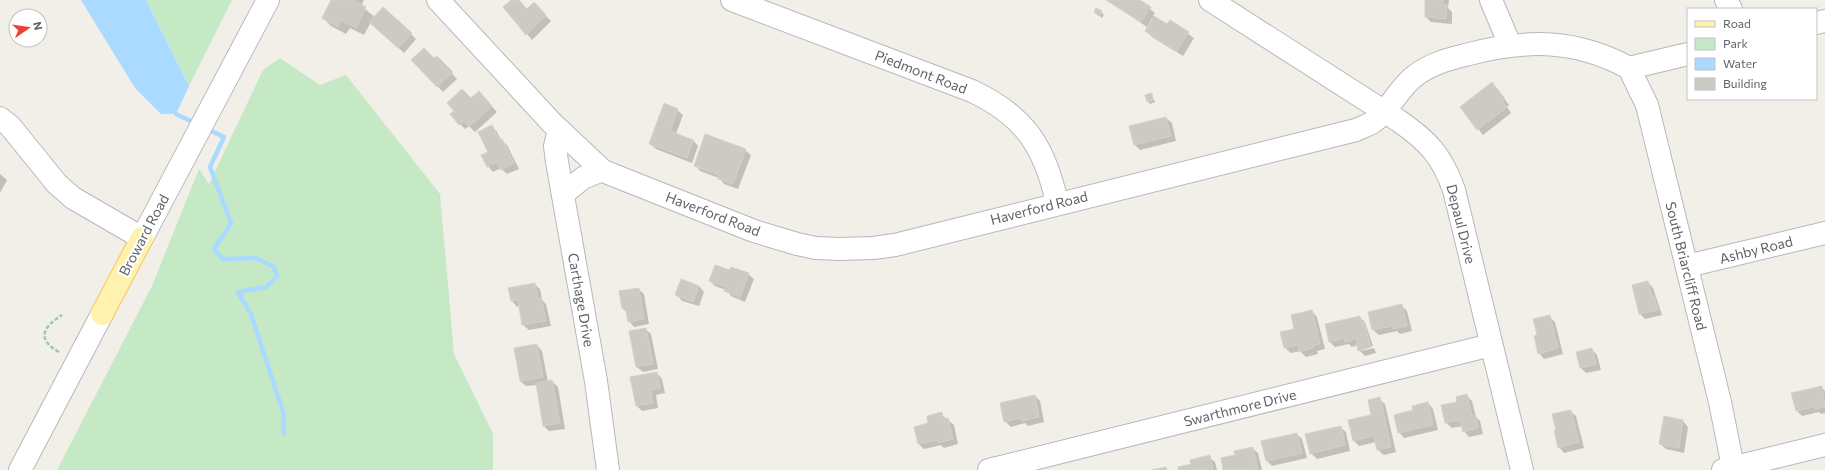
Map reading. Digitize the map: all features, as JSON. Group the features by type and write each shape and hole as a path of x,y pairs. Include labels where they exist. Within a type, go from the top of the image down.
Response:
{"main road":[{"name":"Broward Road","path":"102,314 142,238"}],"street":[{"name":"Broward Road","path":"142,238 268,0"},
{"name":"Haverford Road","path":"438,0 559,130 602,170 754,231 780,240 816,248 867,248 895,244 1356,130 1373,122 1415,76 1427,67 1441,61 1510,45 1536,43 1570,46 1610,58 1629,68"},
{"name":"Piedmont Road","path":"732,0 972,91 994,102 1024,128 1037,145 1052,179 1057,203"},
{"name":"Depaul Drive","path":"1210,0 1384,111 1422,138 1437,154 1450,179 1522,470"},
{"path":"1491,0 1510,45"},
{"path":"1629,68 1687,54"},
{"name":"South Briarcliff Road","path":"1629,68 1647,105 1687,266 1720,402 1728,469"},
{"path":"0,118 10,126 57,184 73,198 142,238"},
{"name":"Carthage Drive","path":"559,130 556,146 596,381 608,470"},
{"path":"563,194 583,178 602,170"},
{"name":"Ashby Road","path":"1687,266 1825,233"},
{"name":"Broward Road","path":"20,470 102,314"},
{"name":"Swarthmore Drive","path":"989,470 1491,345"},
{"path":"1728,469 1825,444"}],"path":[{"path":"59,352 48,344 44,334 46,327 62,315"}],"green space":[{"path":"146,0 232,0 189,86"},
{"path":"280,58 320,85 346,75 440,194 454,354 493,434 493,470 57,470 152,286 199,169 209,184 263,70"}],"water":[{"path":"81,0 146,0 189,86 176,114 161,114 135,88"}],"building":[{"path":"331,0 353,0 366,7 356,28 341,20 338,27 322,18"},
{"path":"511,0 519,0 527,9 534,2 546,15 526,35 503,7"},
{"path":"1106,0 1140,0 1151,7 1141,22"},
{"path":"1425,0 1443,0 1443,5 1447,5 1446,19 1425,17"},
{"path":"383,7 412,33 398,48 369,22"},
{"path":"1096,8 1102,11 1099,16 1094,12"},
{"path":"1154,16 1167,24 1170,20 1189,32 1177,51 1145,31"},
{"path":"424,48 434,58 437,56 453,72 437,87 411,60"},
{"path":"1492,82 1505,99 1502,101 1507,107 1477,130 1460,107"},
{"path":"462,89 471,98 479,91 492,106 469,127 463,121 459,125 450,114 454,111 447,103"},
{"path":"1152,93 1153,100 1147,102 1145,95"},
{"path":"664,103 678,109 670,131 693,140 687,158 649,144"},
{"path":"1166,117 1171,136 1134,145 1129,126"},
{"path":"492,125 499,140 502,139 514,163 501,170 497,162 487,167 481,155 488,152 478,132"},
{"path":"705,134 746,149 733,184 718,179 719,175 694,166"},
{"path":"715,265 730,270 731,267 749,273 740,297 724,291 726,287 709,281"},
{"path":"681,279 699,286 693,302 675,295"},
{"path":"1648,281 1652,297 1654,296 1658,310 1639,314 1632,285"},
{"path":"535,283 538,299 541,298 546,321 522,325 518,300 511,301 508,288"},
{"path":"639,288 644,319 628,322 625,307 622,308 619,291"},
{"path":"1402,304 1407,326 1393,329 1392,326 1372,330 1368,312"},
{"path":"1312,310 1320,344 1312,346 1313,348 1299,352 1298,345 1284,348 1280,332 1294,329 1291,315"},
{"path":"1550,315 1558,348 1538,354 1534,336 1537,335 1533,319"},
{"path":"1360,316 1361,322 1364,322 1371,347 1358,351 1356,339 1345,342 1345,338 1329,342 1325,324"},
{"path":"646,328 653,364 636,367 629,331"},
{"path":"537,344 543,377 520,381 514,348"},
{"path":"1592,348 1596,364 1580,368 1576,352"},
{"path":"657,372 660,388 651,390 653,403 636,406 630,377"},
{"path":"552,380 560,423 543,426 536,383"},
{"path":"1822,386 1825,407 1815,409 1814,407 1796,411 1791,393"},
{"path":"1467,394 1472,416 1475,415 1478,428 1463,432 1460,420 1445,423 1441,405 1457,402 1456,397"},
{"path":"1035,395 1039,417 1021,421 1021,418 1004,422 1000,403"},
{"path":"1380,397 1391,447 1377,450 1374,436 1353,441 1348,420 1371,415 1368,400"},
{"path":"1428,402 1433,425 1398,433 1394,415 1413,410 1412,406"},
{"path":"1571,410 1579,442 1558,448 1552,414"},
{"path":"942,412 943,419 948,418 953,439 938,443 937,440 918,444 914,427 928,423 927,416"},
{"path":"1664,416 1683,420 1679,448 1659,444"},
{"path":"1341,426 1345,445 1310,454 1305,434"},
{"path":"1297,433 1302,453 1266,461 1261,441"},
{"path":"1253,447 1258,469 1223,470 1221,458 1235,455 1234,451"},
{"path":"1210,455 1213,470 1178,470 1178,467 1191,464 1190,460"},
{"path":"1166,467 1167,470 1151,470"}],"waterway":[{"path":"176,114 197,124"},
{"path":"207,129 224,137 210,167 231,223 214,249 223,259 256,258 274,267 277,276 266,287 238,292 251,314 283,412 284,434"}]}
